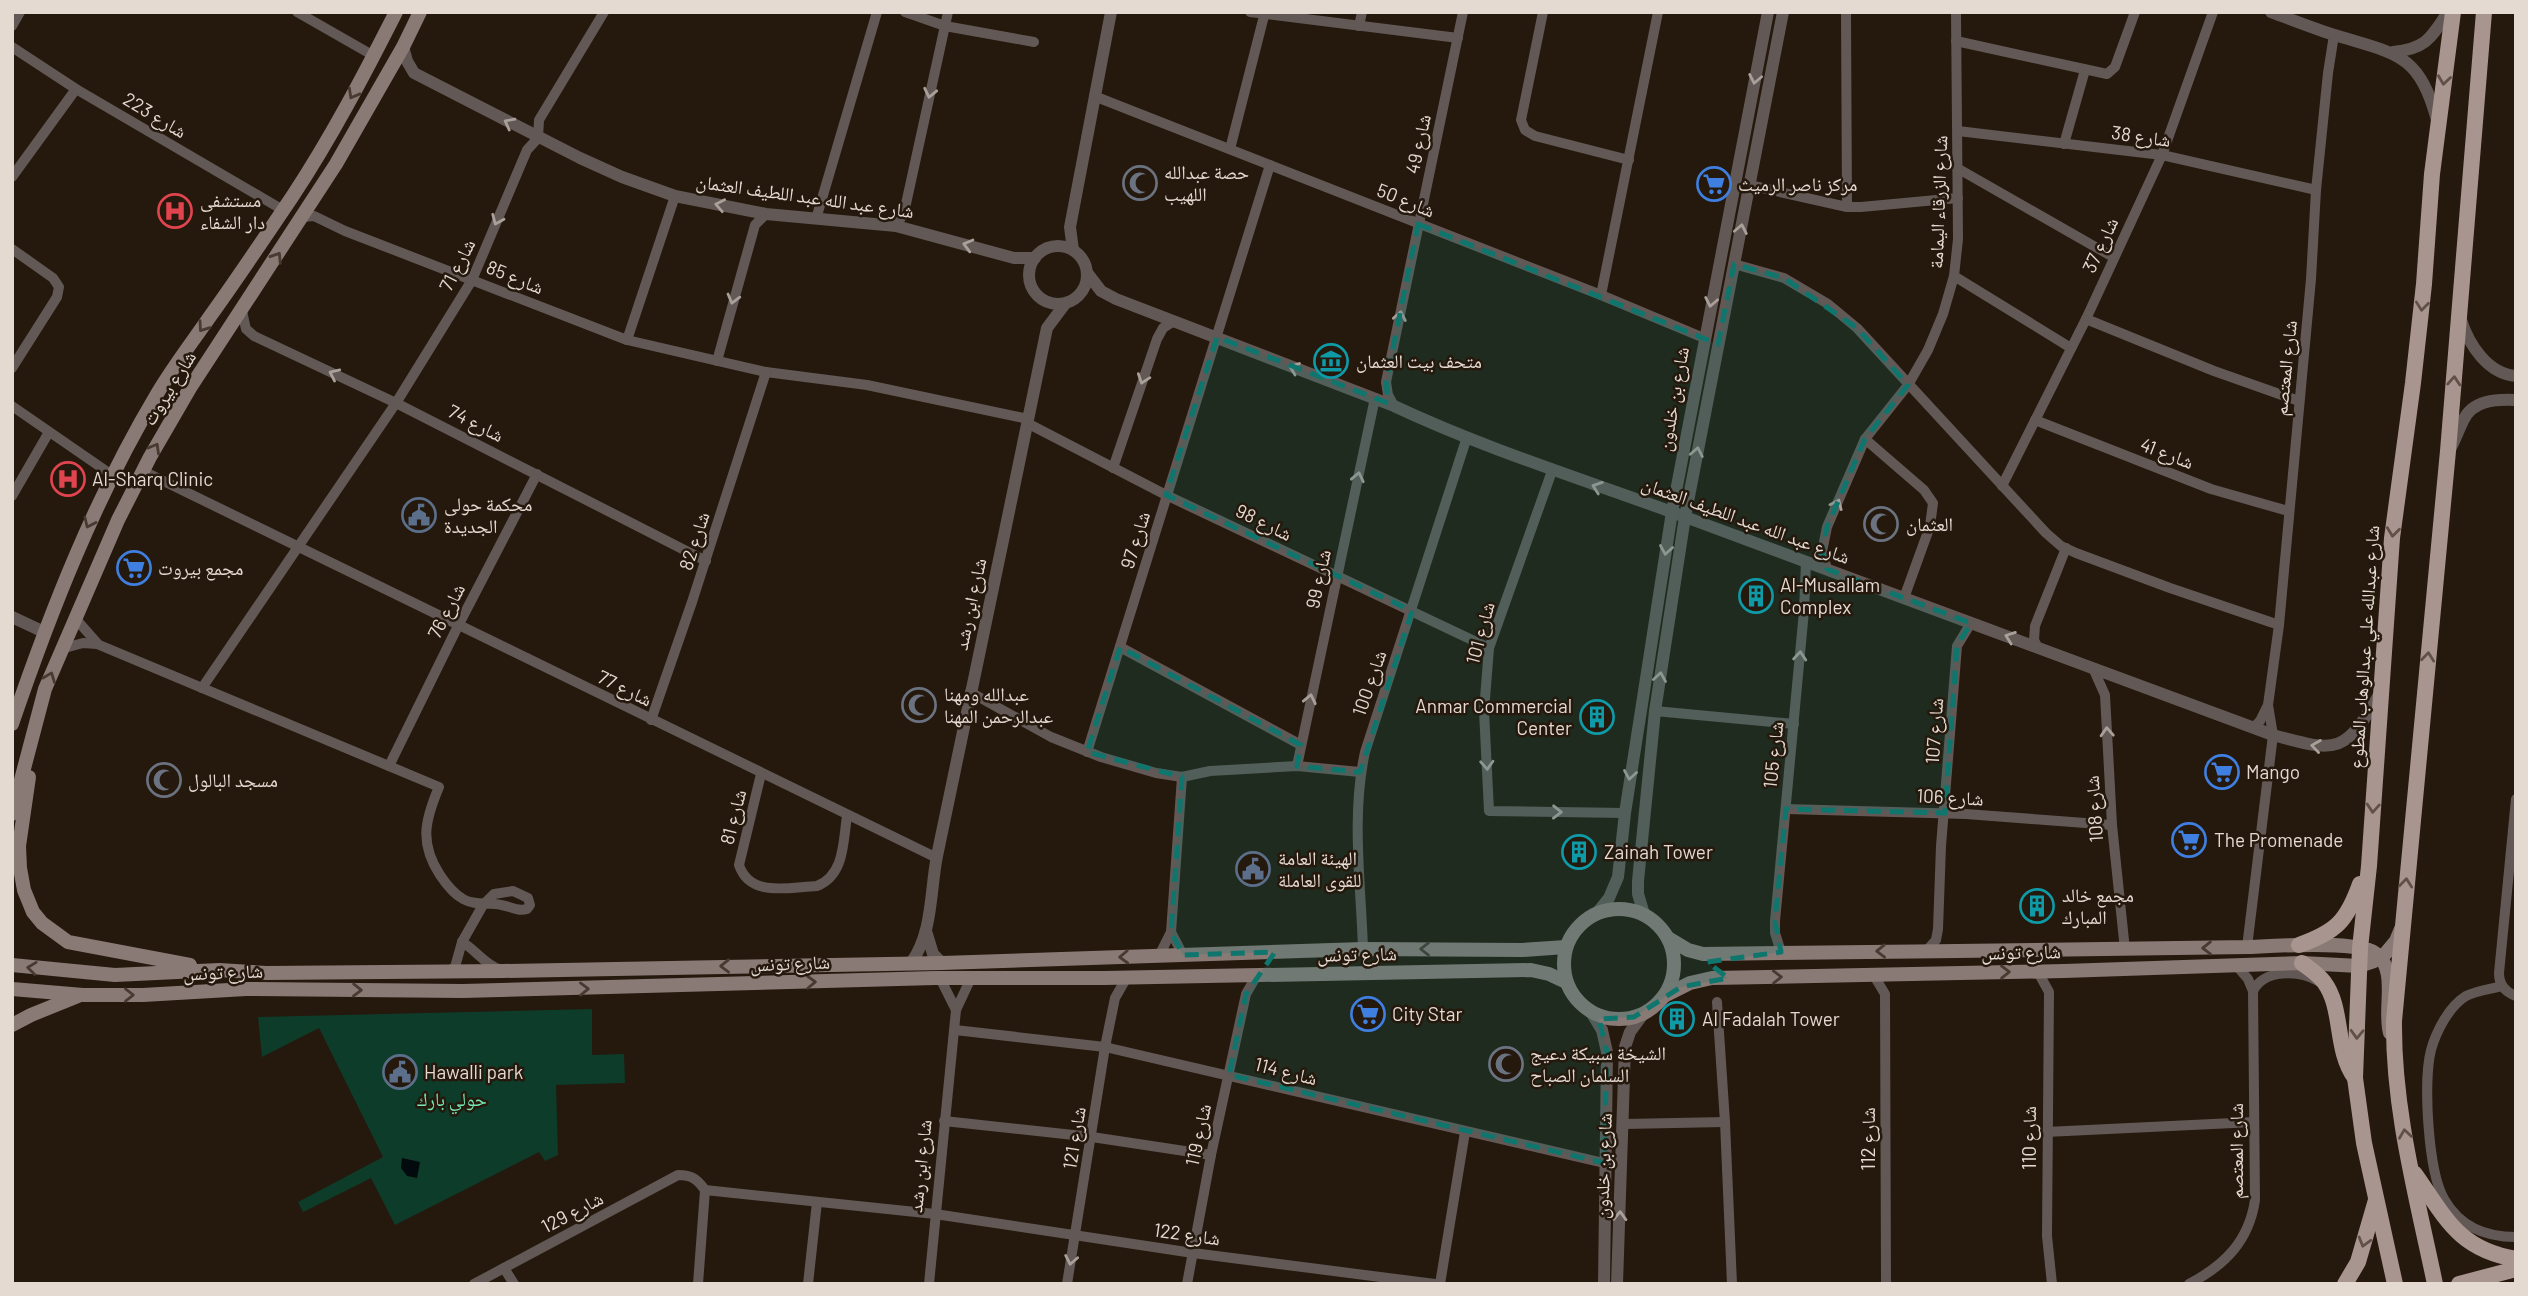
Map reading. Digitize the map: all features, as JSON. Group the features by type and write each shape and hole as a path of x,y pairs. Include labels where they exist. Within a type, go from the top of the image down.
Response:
{"main road":[{"name":"شارع بيروت","path":"12,724 75,554 112,475 166,379 282,211 334,129 396,12"},
{"name":"شارع بيروت","path":"12,814 46,689 118,520 190,387 336,164 420,12"},
{"name":"شارع عبدالله علي عبدالوهاب المطوع","path":"2395,1284 2364,1143 2355,1078 2359,966 2392,538 2418,344 2451,12"},
{"path":"2394,1042 2402,927 2448,451 2484,12"},
{"path":"334,129 340,139 348,139 351,136"},
{"path":"319,153 330,154 336,164"},
{"path":"282,211 301,220"},
{"path":"38,718 19,846 23,890 33,912 54,934 68,942 219,970"},
{"path":"2300,945 2339,925 2348,913 2368,866"},
{"path":"1617,908 1644,915 1655,922 1668,938 1672,948 1674,968 1669,987 1664,996 1644,1013 1623,1019 1591,1012 1576,999 1566,982 1563,964 1566,947 1578,926 1597,913 1617,908"},
{"name":"شارع تونس","path":"1664,996 1700,981 1728,978 2038,972 2302,963 2359,966 2380,957 2396,941 2402,927"},
{"name":"شارع تونس","path":"1668,938 1695,953 2300,945 2367,949 2380,957"},
{"name":"شارع تونس","path":"12,965 115,975 219,970 503,971 911,963 1363,949 1522,950 1566,947"},
{"path":"1461,972 1473,969 1477,961 1473,952 1467,949"},
{"path":"2106,970 2137,962 2141,957 2131,949"},
{"path":"1728,978 1721,967 1723,961 1729,956 1743,953"},
{"path":"2380,957 2388,977 2387,1020 2394,1042 2409,1166 2435,1284"},
{"path":"2302,963 2319,976 2330,992 2342,1051 2355,1078"},
{"name":"شارع تونس","path":"12,989 83,995 143,995 246,989 476,991 940,978 1104,978 1531,970 1566,982"},
{"path":"322,990 317,986 317,980 320,974 326,971"},
{"path":"12,1025 83,995"},
{"path":"2409,1166 2446,1219 2464,1239 2487,1251 2516,1258"},
{"path":"2345,1284 2358,1262 2376,1197"},
{"path":"2459,1284 2516,1269"}],"street":[{"path":"12,26 20,12"},
{"path":"297,12 374,56"},
{"name":"شارع 71","path":"396,403 472,279 527,150 538,138 539,120 604,12"},
{"path":"816,219 877,12"},
{"path":"905,12 945,26 1034,42"},
{"path":"896,226 904,213 947,12"},
{"path":"1073,250 1070,227 1111,12"},
{"path":"1250,12 1458,38"},
{"path":"1359,26 1362,12"},
{"name":"شارع 49","path":"1394,406 1386,382 1464,12"},
{"path":"1543,12 1521,120 1525,130 1535,136 1629,160"},
{"path":"1601,295 1658,12"},
{"name":"شارع بن خلدون","path":"1597,913 1609,898 1618,877 1625,813 1672,512 1768,12"},
{"name":"شارع بن خلدون","path":"1644,915 1638,894 1638,881 1655,711 1685,517 1783,12"},
{"path":"1846,12 1847,207"},
{"name":"شارع الزرقاء اليمامة","path":"1827,569 1822,552 1826,527 1866,439 1885,411 1908,385 1928,350 1943,314 1954,276 1958,239 1956,12"},
{"path":"1956,41 2101,74 2111,72 2135,12"},
{"name":"شارع 37","path":"2002,485 2086,319 2162,155 2213,12"},
{"path":"2271,12 2334,35 2393,52 2409,64 2423,81 2438,124"},
{"path":"2393,52 2424,44 2451,12"},
{"path":"1230,149 1264,13"},
{"name":"شارع المعتصم","path":"2253,728 2264,716 2268,705 2279,625 2311,279 2316,190 2334,35"},
{"name":"شارع 223","path":"12,47 76,89 282,211"},
{"name":"شارع عبد الله عبد اللطيف العثمان","path":"403,47 414,73 538,138 622,177 675,196 766,214 896,226 1014,258 1035,258"},
{"path":"2064,144 2085,70"},
{"path":"12,177 76,89"},
{"name":"شارع 50","path":"1094,96 1704,338"},
{"name":"شارع 38","path":"1958,131 2162,155 2316,190"},
{"name":"شارع 97","path":"1087,752 1270,165"},
{"path":"1957,168 2113,257"},
{"path":"1749,185 1861,208 1958,198"},
{"path":"627,340 675,196"},
{"path":"717,361 755,225 766,214"},
{"name":"شارع 85","path":"301,220 314,216 345,231 627,340 766,372 867,384 1028,421"},
{"path":"1059,246 1070,227"},
{"path":"1059,246 1073,250 1083,260 1088,274 1084,289 1073,301 1065,304 1048,303 1040,299 1030,284 1030,266 1035,258 1045,249 1059,246"},
{"path":"12,249 53,278 59,287 57,297 12,368"},
{"path":"1734,264 1784,278 1828,304 1857,328 2046,533 2066,548 2170,588 2279,625"},
{"name":"شارع عبد الله عبد اللطيف العثمان","path":"1088,274 1093,284 1116,299 1375,398 1552,471 1672,512 2273,735 2315,747 2336,745 2361,725 2381,691"},
{"path":"1954,276 2071,348"},
{"name":"شارع ابن رشد","path":"911,963 926,931 937,858 970,692 1047,328 1040,299"},
{"name":"شارع ابن رشد","path":"1047,328 1065,304"},
{"name":"شارع 74","path":"242,311 246,329 254,336 396,403 705,561"},
{"path":"2459,315 2473,345 2492,368 2501,374 2515,376"},
{"path":"2086,319 2214,371 2299,401"},
{"path":"1113,468 1157,339 1163,328 1174,321"},
{"name":"شارع 82","path":"651,720 766,372"},
{"path":"2515,376 2508,382 2507,389 2515,400"},
{"name":"شارع 99","path":"1297,766 1375,398"},
{"path":"2448,451 2463,420 2472,409 2489,400 2515,400"},
{"path":"202,688 396,403"},
{"path":"12,406 112,475"},
{"name":"شارع 41","path":"2035,420 2211,489 2288,511"},
{"name":"شارع 98","path":"1028,421 1166,495 1489,648"},
{"path":"12,496 49,432"},
{"name":"شارع 100","path":"1363,949 1358,808 1360,772 1467,437"},
{"path":"1866,439 1924,490 1933,503 1930,526 1904,598"},
{"name":"شارع 77","path":"143,471 937,858"},
{"name":"شارع 101","path":"1552,471 1489,648 1484,711 1489,811 1625,813"},
{"name":"شارع 76","path":"389,766 537,474"},
{"path":"2038,648 2034,634 2050,583 2066,548"},
{"name":"شارع 105","path":"1781,951 1775,933 1806,562"},
{"path":"12,617 44,632"},
{"path":"75,618 97,643 439,787 429,812 427,826 426,839 431,861 451,889 464,899 483,905 462,942 458,962 450,970"},
{"name":"شارع 107","path":"1927,950 1936,940 1938,929 1941,846 1957,646 1971,623"},
{"path":"61,649 75,644 97,643"},
{"path":"1120,647 1301,745"},
{"name":"شارع 108","path":"2093,668 2105,695 2112,825 2131,949"},
{"path":"970,692 1051,737 1087,752 1156,773 1182,777 1210,771 1297,766 1360,772"},
{"name":"شارع المعتصم","path":"2247,947 2273,735 2268,705"},
{"path":"1655,711 1794,724"},
{"name":"شارع 81","path":"761,774 739,865 743,876 760,887 817,886 826,882 839,865 847,816"},
{"path":"1159,956 1171,932 1182,777"},
{"path":"2515,996 2502,986 2499,973 2516,799"},
{"name":"شارع 106","path":"1786,809 1945,814 2112,825"},
{"path":"1938,929 1947,944 1956,951"},
{"path":"926,931 933,954 942,962"},
{"path":"1171,932 1184,955"},
{"path":"462,942 487,963 503,971"},
{"path":"2235,965 2248,978 2253,991"},
{"path":"2038,972 2049,992 2064,971"},
{"path":"1872,974 1885,994 1901,974"},
{"path":"1236,975 1246,994"},
{"name":"شارع 119","path":"1187,1284 1211,1155 1246,994 1257,975"},
{"path":"2253,991 2260,980 2268,976 2298,975 2319,981 2330,992"},
{"name":"شارع 121","path":"1067,1284 1105,1047 1115,998 1127,977"},
{"name":"شارع ابن رشد","path":"940,978 956,1010"},
{"name":"شارع ابن رشد","path":"929,1284 956,1010 971,978"},
{"path":"1104,978 1115,998"},
{"path":"2502,986 2465,997 2453,1008 2439,1029 2430,1063 2430,1146 2436,1179 2444,1199 2459,1217 2482,1234 2516,1237"},
{"name":"شارع المعتصم","path":"2189,1284 2224,1262 2238,1247 2248,1229 2255,1200 2253,991"},
{"name":"شارع 110","path":"2049,992 2046,1132 2048,1236 2052,1284"},
{"name":"شارع 112","path":"1885,994 1886,1284"},
{"path":"1717,1002 1732,1284"},
{"name":"شارع بن خلدون","path":"1591,1012 1602,1030 1607,1052 1604,1284"},
{"name":"شارع بن خلدون","path":"1618,1284 1626,1042 1644,1013"},
{"name":"شارع 114","path":"956,1030 1105,1047 1604,1163"},
{"path":"944,1121 1092,1137 1211,1155"},
{"path":"1624,1124 1725,1122"},
{"path":"2046,1132 2254,1122"},
{"path":"1437,1284 1465,1132"},
{"name":"شارع 129","path":"474,1284 678,1175 696,1178 705,1190"},
{"path":"698,1284 705,1190"},
{"name":"شارع 122","path":"705,1190 935,1214 1076,1236 1437,1284"},
{"path":"808,1284 817,1202"},
{"path":"504,1268 514,1284"}],"highlighted area":[{"path":"1418,224 1718,344 1734,264 1784,278 1857,328 1908,385 1865,439 1827,527 1822,552 1827,569 1971,623 1957,646 1945,813 1786,809 1775,921 1781,952 1707,962 1728,978 1681,987 1634,1017 1599,1019 1607,1052 1604,1163 1229,1075 1246,994 1275,952 1183,955 1171,932 1182,777 1087,752 1120,647 1301,745 1297,766 1360,772 1412,611 1166,495 1217,337 1388,403 1386,382"}],"green space":[{"name":"حولي بارك","path":"592,1009 592,1055 624,1054 625,1083 556,1085 558,1155 545,1161 539,1152 395,1225 371,1178 303,1212 298,1202 383,1157 319,1028 262,1057 258,1017"}],"shaded area":[{"path":"402,1158 420,1162 417,1178 407,1176 401,1168"}],"place":[{"name":"حصة عبدالله اللهيب","path":"1140,183"},
{"name":"مركز ناصر الرميث","path":"1714,184"},
{"name":"مستشفى دار الشفاء","path":"175,211"},
{"name":"متحف بيت العثمان","path":"1331,361"},
{"name":"Al-Sharq Clinic","path":"68,479"},
{"name":"محكمة حولى الجديدة","path":"419,515"},
{"name":"العثمان","path":"1881,524"},
{"name":"مجمع بيروت","path":"134,568"},
{"name":"Al-Musallam Complex","path":"1756,596"},
{"name":"عبدالله ومهنا عبدالرحمن المهنا","path":"919,705"},
{"name":"Anmar Commercial Center","path":"1597,717"},
{"name":"Mango","path":"2222,772"},
{"name":"مسجد البالول","path":"164,780"},
{"name":"The Promenade","path":"2189,840"},
{"name":"Zainah Tower","path":"1579,852"},
{"name":"الهيئة العامة للقوى العاملة","path":"1253,869"},
{"name":"مجمع خالد المبارك","path":"2037,906"},
{"name":"City Star","path":"1368,1014"},
{"name":"Al Fadalah Tower","path":"1677,1019"},
{"name":"الشيخة سبيكة دعيج السلمان الصباح","path":"1506,1064"},
{"name":"Hawalli park","path":"400,1072"}]}
